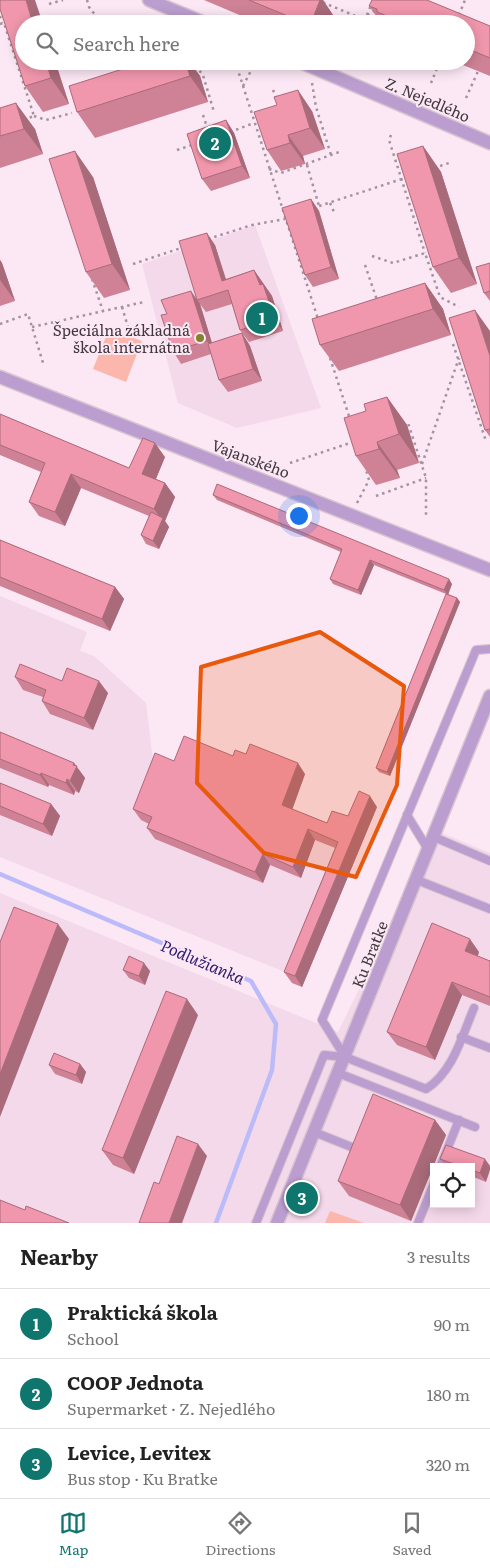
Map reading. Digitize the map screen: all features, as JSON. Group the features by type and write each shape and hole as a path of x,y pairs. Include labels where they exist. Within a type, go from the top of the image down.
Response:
{"street":[{"path":"149,0 185,15"},
{"name":"Z. Nejedlého","path":"319,70 490,143"},
{"name":"Vajanského","path":"0,378 490,570"},
{"name":"Ku Bratke","path":"277,1223 429,851 490,696"}],"lane":[{"path":"345,1057 322,1020 476,650 490,649"},
{"path":"406,816 429,851"},
{"path":"434,837 490,861"},
{"path":"417,880 490,909"},
{"path":"256,1223 324,1055 345,1057 426,1089 438,1081 448,1067 474,1008"},
{"path":"461,1037 490,1048"},
{"path":"338,1073 475,1127"},
{"path":"442,1163 459,1120"},
{"path":"314,1132 359,1150 356,1158"},
{"path":"418,1223 430,1193"}],"path":[{"path":"49,4 63,0"},
{"path":"87,0 89,7 95,15"},
{"path":"317,0 353,15"},
{"path":"367,15 373,0"},
{"path":"458,15 465,0"},
{"path":"324,10 326,4"},
{"path":"367,15 375,10"},
{"path":"0,16 1,24 4,23 15,57"},
{"path":"466,98 479,69"},
{"path":"19,70 34,116"},
{"path":"132,70 134,76"},
{"path":"199,70 203,75 214,112"},
{"path":"238,70 320,326"},
{"path":"243,87 252,70"},
{"path":"430,83 436,70"},
{"path":"312,83 316,108 331,155"},
{"path":"273,90 280,108"},
{"path":"17,122 34,116 46,120 72,113"},
{"path":"203,115 211,138"},
{"path":"229,132 254,123"},
{"path":"391,135 389,140 440,297 459,307"},
{"path":"177,150 194,144"},
{"path":"269,169 281,173 342,151"},
{"path":"425,171 449,163"},
{"path":"307,164 319,206"},
{"path":"311,209 409,176"},
{"path":"330,203 334,212"},
{"path":"206,240 252,225 293,216"},
{"path":"133,264 188,246"},
{"path":"372,256 393,263 425,253"},
{"path":"365,265 380,307"},
{"path":"91,274 103,311"},
{"path":"432,300 440,297"},
{"path":"32,326 144,302"},
{"path":"122,307 128,327 126,335"},
{"path":"0,324 28,314 44,366"},
{"path":"453,344 486,441"},
{"path":"329,354 351,424"},
{"path":"422,464 459,358"},
{"path":"400,426 408,423 422,464 426,478 426,516"},
{"path":"290,463 356,440"},
{"path":"362,490 369,480 364,464"},
{"path":"376,496 426,478"}],"highlighted area":[{"path":"320,632 404,686 397,785 356,877 264,853 197,783 201,667"}],"shaded area":[{"path":"255,225 321,408 237,428 178,403 142,264"},
{"path":"109,329 142,341 126,382 93,369"},
{"path":"0,596 87,632 80,651 94,656 146,703 153,761 285,828 344,852 295,976 0,857"},
{"path":"437,831 490,853 490,1223 0,1223 0,893 338,1032"},
{"path":"330,1211 364,1223 325,1223"}],"building":[{"path":"0,0 26,0 30,15 15,15 15,55 0,9"},
{"path":"249,0 320,0 314,15 285,15"},
{"path":"372,0 427,0 463,15 384,15 369,6"},
{"path":"475,20 490,26 490,58 475,52"},
{"path":"20,70 49,70 51,78 25,86"},
{"path":"120,70 188,70 190,76 77,112 69,86"},
{"path":"298,90 310,128 288,135 290,143 267,150 254,112 277,105 274,97"},
{"path":"16,103 24,129 0,136 0,108"},
{"path":"226,120 242,166 202,179 187,134"},
{"path":"423,146 459,258 433,267 397,154"},
{"path":"75,151 112,264 86,272 49,159"},
{"path":"311,199 331,267 305,275 282,208"},
{"path":"207,233 222,281 254,270 260,285 263,284 275,319 240,330 228,290 197,300 179,241"},
{"path":"490,263 490,291 484,293 476,267"},
{"path":"425,283 433,309 320,345 312,319"},
{"path":"191,291 207,341 173,351 161,315 167,314 161,300"},
{"path":"475,310 490,356 490,429 485,430 449,318"},
{"path":"242,333 253,369 219,380 208,344"},
{"path":"387,397 399,434 377,442 379,449 356,456 344,418 366,411 364,404"},
{"path":"0,414 129,468 143,438 155,443 142,474 165,483 154,509 71,474 55,512 29,502 45,463 0,445"},
{"path":"217,484 449,579 444,590 370,560 358,590 330,579 342,549 213,495"},
{"path":"151,512 163,518 153,541 141,535"},
{"path":"0,540 115,587 102,619 0,577"},
{"path":"446,594 457,598 387,772 376,768"},
{"path":"20,664 62,681 67,668 99,681 84,718 42,701 46,690 15,677"},
{"path":"0,732 74,763 73,765 77,766 70,781 67,779 66,783 41,773 40,775 0,759"},
{"path":"184,736 233,756 235,750 246,754 250,744 298,763 282,805 327,823 332,811 348,816 359,791 370,796 295,976 284,972 338,842 308,829 293,867 263,854 255,872 147,828 152,817 133,809 155,753 174,761"},
{"path":"0,783 51,804 43,824 0,806"},
{"path":"14,907 58,924 0,1074 0,942"},
{"path":"432,923 470,939 465,951 490,961 490,997 452,982 426,1047 387,1032"},
{"path":"129,956 144,963 139,976 123,970"},
{"path":"166,991 187,999 123,1158 102,1150"},
{"path":"54,1053 80,1064 76,1075 49,1065"},
{"path":"373,1094 435,1120 400,1205 338,1181"},
{"path":"177,1136 198,1144 169,1223 139,1223 154,1182 159,1184"},
{"path":"446,1145 485,1159 480,1173 475,1171 475,1163 452,1163 440,1159"},
{"path":"0,1200 25,1210 26,1206 69,1223 0,1223"}],"waterway":[{"name":"Podlužianka","path":"0,874 251,981 276,1024 272,1070 216,1223"}],"place":[{"name":"COOP Jednota","path":"215,143"},
{"name":"Praktická škola","path":"262,318"},
{"name":"Špeciálna základná škola internátna","path":"200,338"},
{"name":"Levice, Levitex","path":"302,1198"}]}
